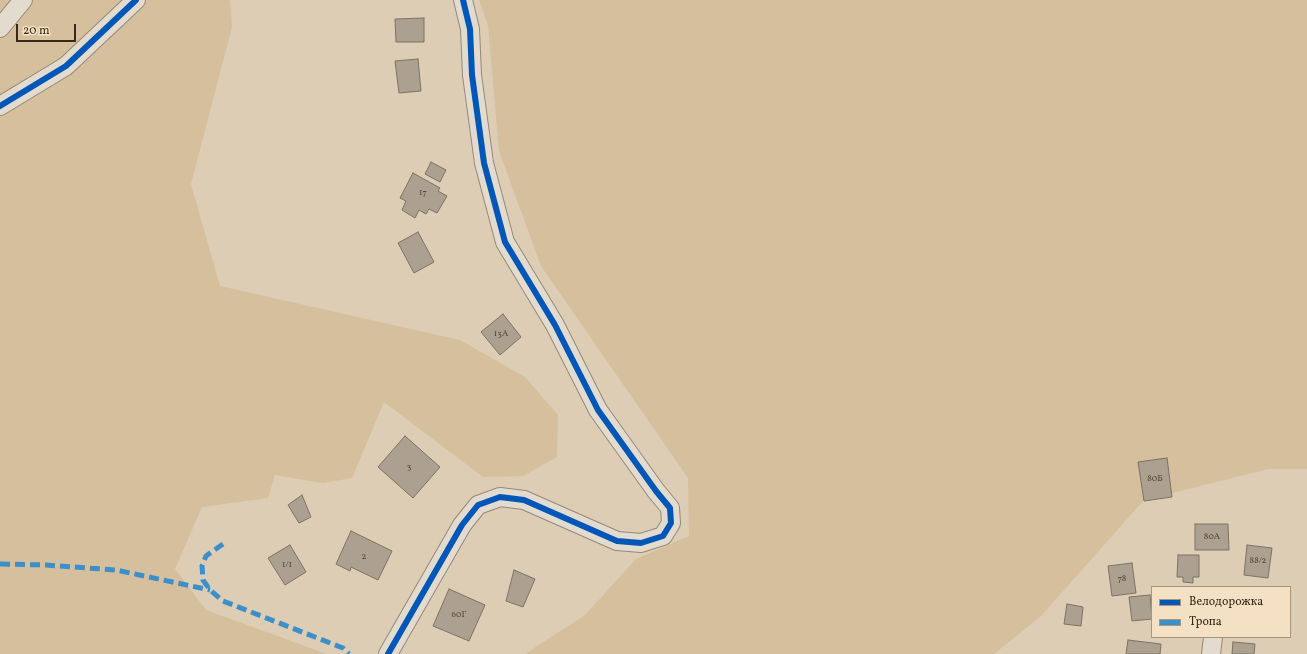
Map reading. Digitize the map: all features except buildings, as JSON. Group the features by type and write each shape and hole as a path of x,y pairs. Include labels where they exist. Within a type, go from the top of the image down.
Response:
{"street":[{"path":"0,28 23,0"},
{"path":"0,106 66,66 136,0"},
{"path":"388,654 462,525 478,505 500,497 524,500 617,541 640,543 663,536 671,523 670,508 656,491 598,410 555,325 505,242 484,163 472,75 470,29 463,0"},
{"path":"1211,654 1213,638"}],"shaded area":[{"path":"0,0 230,0 232,27 191,184 220,286 460,340 525,377 558,415 557,457 523,476 483,477 384,402 352,478 323,483 275,475 268,498 202,507 175,569 206,610 327,654 0,654"},
{"path":"479,0 1307,0 1307,469 1268,469 1144,500 1041,616 994,654 525,654 585,615 636,559 689,536 688,478 541,266 499,151 488,25"}],"marked path":[{"path":"223,544 206,556 202,566 203,580 210,590 223,601 343,648 349,654"},
{"path":"0,564 46,565 116,570 210,590"}],"cycle path":[{"path":"0,106 66,66 136,0"},
{"path":"388,654 462,525 478,505 500,497 524,500 617,541 641,543 663,536 671,523 670,508 656,491 598,410 555,325 505,242 484,163 472,75 470,29 463,0"}]}
